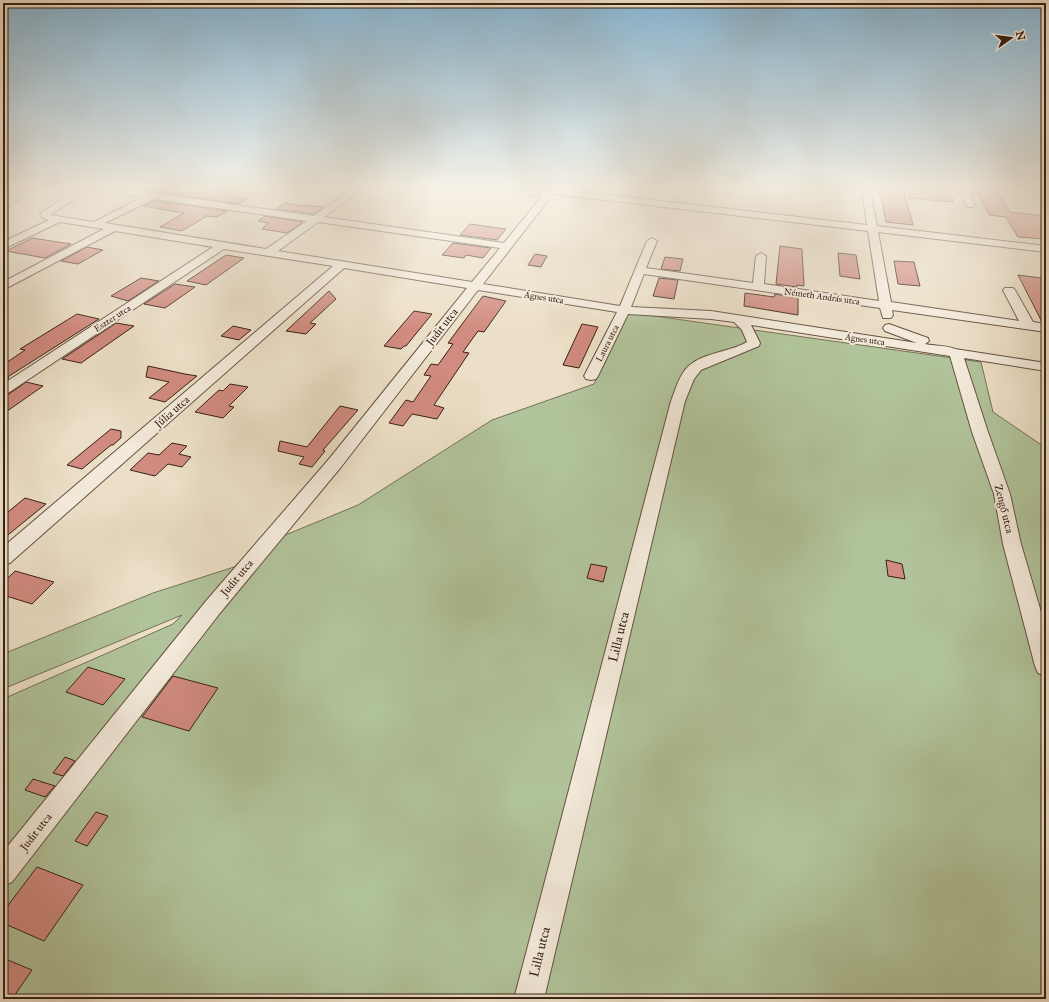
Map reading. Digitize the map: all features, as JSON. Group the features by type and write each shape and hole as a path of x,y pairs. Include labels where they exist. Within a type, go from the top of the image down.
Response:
{"street":[{"path":"3,246 24,236"},
{"path":"3,287 99,236"},
{"name":"Ágnes utca","path":"160,236 624,310 710,315 1046,367"},
{"path":"268,253 292,236"},
{"path":"435,236 507,246"},
{"name":"Judit utca","path":"3,873 213,607 335,463 515,236"},
{"path":"873,236 893,344"},
{"path":"928,236 1046,250"},
{"path":"624,310 652,241"},
{"name":"Eszter utca","path":"3,390 221,246"},
{"path":"758,286 761,256"},
{"name":"Júlia utca","path":"3,558 341,265"},
{"name":"Németh András utca","path":"640,270 1046,328"},
{"path":"1009,290 1028,325"},
{"name":"Laura utca","path":"591,376 624,310"},
{"name":"Lilla utca","path":"529,999 678,401 691,371 705,362 747,348 754,343 747,328 739,320"},
{"path":"889,328 956,354"},
{"name":"Zengő utca","path":"956,354 980,432 1002,494 1012,544 1046,666"}],"green space":[{"path":"626,312 981,362 993,412 1046,448 1046,999 3,999 3,699 173,624 182,615 3,689 3,654 153,593 234,567 254,548 358,505 492,420 594,384"}],"building":[{"path":"466,236 500,236 497,240"},
{"path":"1017,236 1046,236 1046,239"},
{"path":"32,238 71,244 45,258 6,251"},
{"path":"453,243 491,248 483,258 466,255 464,258 442,255"},
{"path":"780,246 802,249 804,286 797,285 797,287 776,284"},
{"path":"87,247 103,250 78,264 61,261"},
{"path":"838,253 856,255 860,279 840,276"},
{"path":"535,254 547,256 541,267 528,265"},
{"path":"226,255 244,258 206,285 187,281"},
{"path":"665,257 683,259 680,271 661,269"},
{"path":"894,261 914,262 920,286 898,284"},
{"path":"1018,275 1041,278 1046,287 1046,322 1042,322"},
{"path":"141,278 159,281 128,301 111,296"},
{"path":"659,278 678,280 674,299 653,296"},
{"path":"175,284 195,287 165,308 144,304"},
{"path":"329,291 336,299 310,323 316,324 306,334 286,331"},
{"path":"745,293 774,297 775,294 798,298 798,315 744,306"},
{"path":"483,296 506,301 484,332 478,331 463,352 469,353 434,405 444,408 437,419 412,414 403,426 389,423 406,400 413,402 431,376 424,375 431,364 438,365 453,344 448,343"},
{"path":"414,311 432,314 406,346 401,349 384,346"},
{"path":"77,314 99,319 6,378 9,378 3,382 3,365 25,350 20,349"},
{"path":"116,323 134,326 81,363 62,359"},
{"path":"582,324 598,327 579,368 563,365"},
{"path":"233,326 251,330 239,340 221,336"},
{"path":"148,366 197,376 165,402 149,398 169,382 146,377"},
{"path":"26,382 43,386 3,414 3,395 9,394"},
{"path":"230,384 248,387 229,406 234,407 223,418 195,412 219,390 223,391"},
{"path":"340,406 358,410 323,450 325,451 312,467 299,464 304,457 278,451 280,441 307,447"},
{"path":"111,429 121,431 121,438 113,445 111,445 82,469 67,465"},
{"path":"172,443 187,446 179,454 191,457 182,467 168,464 155,476 130,470 148,453 159,455"},
{"path":"25,498 46,504 3,539 3,516"},
{"path":"886,560 902,564 905,579 888,576"},
{"path":"591,564 607,567 603,582 587,578"},
{"path":"15,571 54,582 32,604 3,595 3,583"},
{"path":"88,667 125,679 103,705 66,692"},
{"path":"173,676 218,688 189,731 142,717"},
{"path":"65,757 75,761 63,776 53,773"},
{"path":"33,779 55,786 45,797 25,790"},
{"path":"96,812 108,816 87,846 75,841"},
{"path":"37,867 83,885 44,941 3,923 3,912"},
{"path":"3,958 32,970 12,999 3,999"}]}
